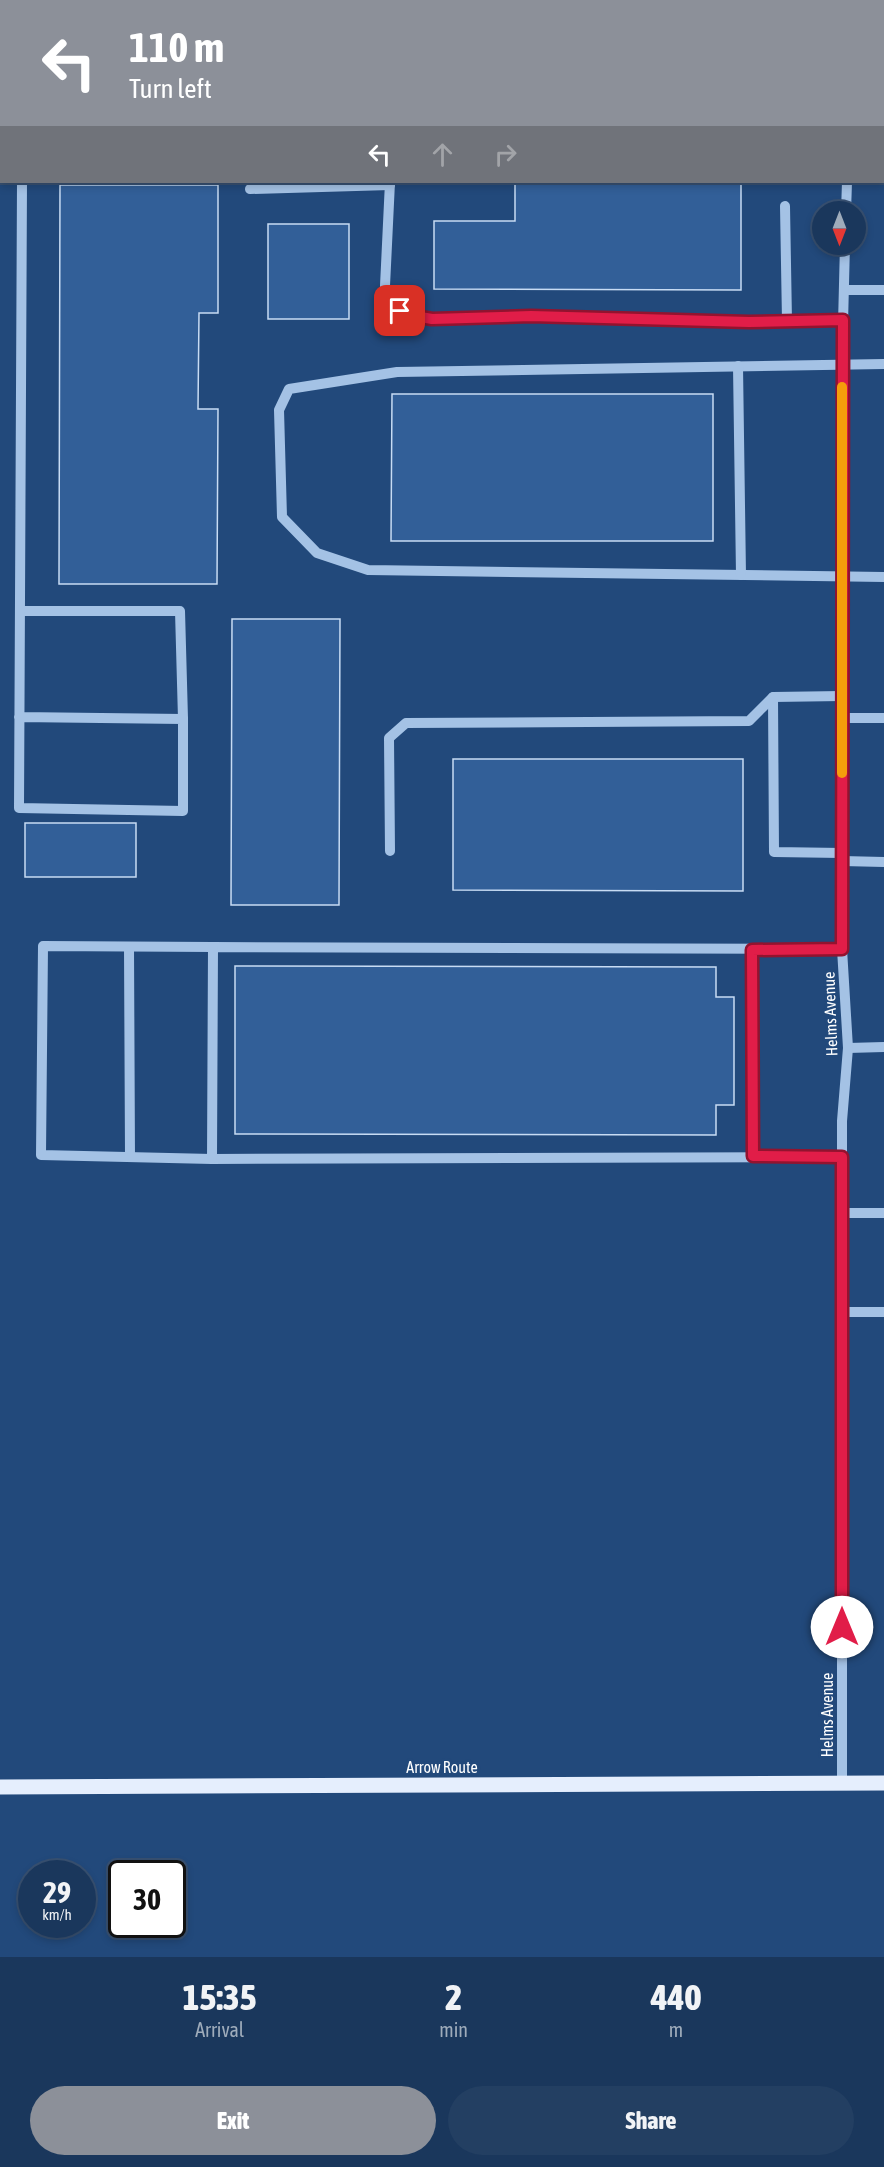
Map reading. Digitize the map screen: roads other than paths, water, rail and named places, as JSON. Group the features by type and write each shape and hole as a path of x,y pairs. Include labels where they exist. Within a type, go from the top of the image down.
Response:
{"main road":[{"name":"Arrow Route","path":"0,1787 884,1783"}],"street":[{"path":"20,611 180,611 183,811 19,808 22,183"},
{"path":"250,189 390,183 385,286 393,308 409,315 432,319 531,316 749,322 843,320"},
{"path":"846,201 847,183"},
{"path":"785,206 787,321"},
{"name":"Helms Avenue","path":"842,1783 842,1121 849,1048 842,949 842,364 845,255"},
{"path":"844,290 884,290"},
{"path":"884,364 397,372 289,389 279,410 282,517 318,553 368,570 884,577"},
{"path":"738,366 741,575"},
{"path":"390,851 389,738 406,723 749,721 773,697 842,696"},
{"path":"773,697 774,852 884,862"},
{"path":"19,717 183,719"},
{"path":"842,718 884,718"},
{"path":"842,949 43,946 41,1155 212,1159 842,1157"},
{"path":"129,947 130,1157"},
{"path":"212,1159 213,947"},
{"path":"752,950 753,1156"},
{"path":"849,1048 884,1047"},
{"path":"842,1213 884,1213"},
{"path":"842,1312 884,1312"}]}
